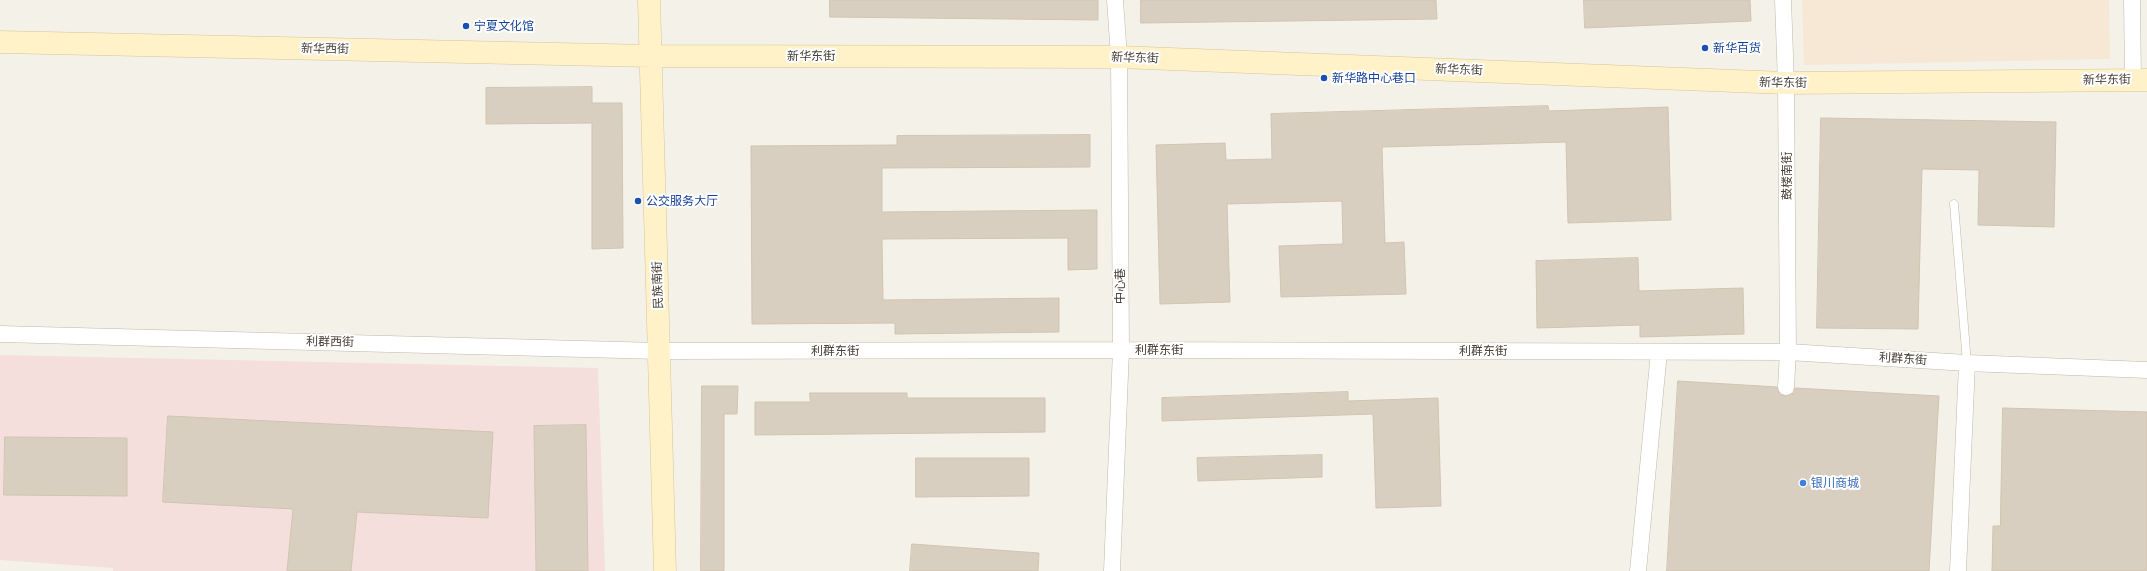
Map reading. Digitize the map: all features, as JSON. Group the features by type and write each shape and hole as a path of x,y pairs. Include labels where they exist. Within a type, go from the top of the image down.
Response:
{"street":[{"name":"民族南街","path":"649,0 665,571"},
{"name":"中心巷","path":"1112,571 1121,350 1119,57 1115,0"},
{"name":"鼓楼南街","path":"1783,0 1786,83 1788,352 1786,387"},
{"path":"2132,0 2140,80"},
{"name":"新华西街","path":"0,42 651,56"},
{"name":"新华东街","path":"651,56 1119,57 1786,83 2140,80"},
{"name":"利群西街","path":"0,334 660,351"},
{"name":"利群东街","path":"660,351 1121,350 1788,352 1967,363 2147,370"},
{"path":"1638,571 1659,352"},
{"path":"1958,571 1967,363"}],"lane":[{"path":"1954,204 1967,363"}],"shaded area":[{"path":"1802,0 2109,0 2110,59 1804,65"},
{"path":"0,355 598,368 605,571 113,571 113,568 0,560"}],"building":[{"path":"830,0 1098,0 1098,20 830,17"},
{"path":"1141,0 1436,0 1437,19 1141,23"},
{"path":"1584,0 1750,0 1751,21 1585,28"},
{"path":"592,87 592,103 622,103 623,248 592,249 592,123 486,124 486,88"},
{"path":"1548,106 1549,111 1668,107 1671,220 1568,223 1566,142 1382,147 1385,243 1404,242 1406,294 1281,297 1279,246 1343,244 1342,201 1227,204 1230,302 1160,304 1156,145 1225,143 1226,160 1272,159 1271,114"},
{"path":"1821,118 2056,122 2054,227 1978,225 1979,170 1922,169 1918,329 1817,328"},
{"path":"1090,135 1090,167 882,168 882,212 1097,210 1097,269 1068,270 1068,238 882,239 883,300 1059,298 1059,332 895,334 895,323 752,324 751,146 897,145 897,136"},
{"path":"1638,258 1639,291 1743,288 1744,334 1640,337 1640,325 1537,328 1536,261"},
{"name":"银川商城","path":"1678,381 1777,387 1780,395 1786,396 1794,393 1795,388 1939,396 1929,571 1667,571"},
{"path":"702,386 738,386 737,414 724,414 724,571 701,571"},
{"path":"1348,392 1348,401 1438,398 1441,506 1376,508 1373,414 1162,421 1162,398"},
{"path":"810,393 907,393 907,398 1045,398 1045,432 755,435 755,402 810,402"},
{"path":"2003,408 2147,412 2147,571 1992,571 1993,526 2000,526"},
{"path":"168,416 493,432 488,518 357,512 351,571 287,571 293,509 163,502"},
{"path":"586,425 588,571 536,571 534,426"},
{"path":"5,437 127,438 127,496 4,495"},
{"path":"1322,455 1322,477 1198,481 1197,458"},
{"path":"916,458 1029,458 1029,496 916,497"},
{"path":"912,544 1039,553 1038,571 910,571"}],"place":[{"name":"宁夏文化馆","path":"466,26"},
{"name":"新华百货","path":"1705,48"},
{"name":"新华路中心巷口","path":"1324,78"},
{"name":"公交服务大厅","path":"638,201"},
{"name":"银川商城","path":"1803,483"}]}
